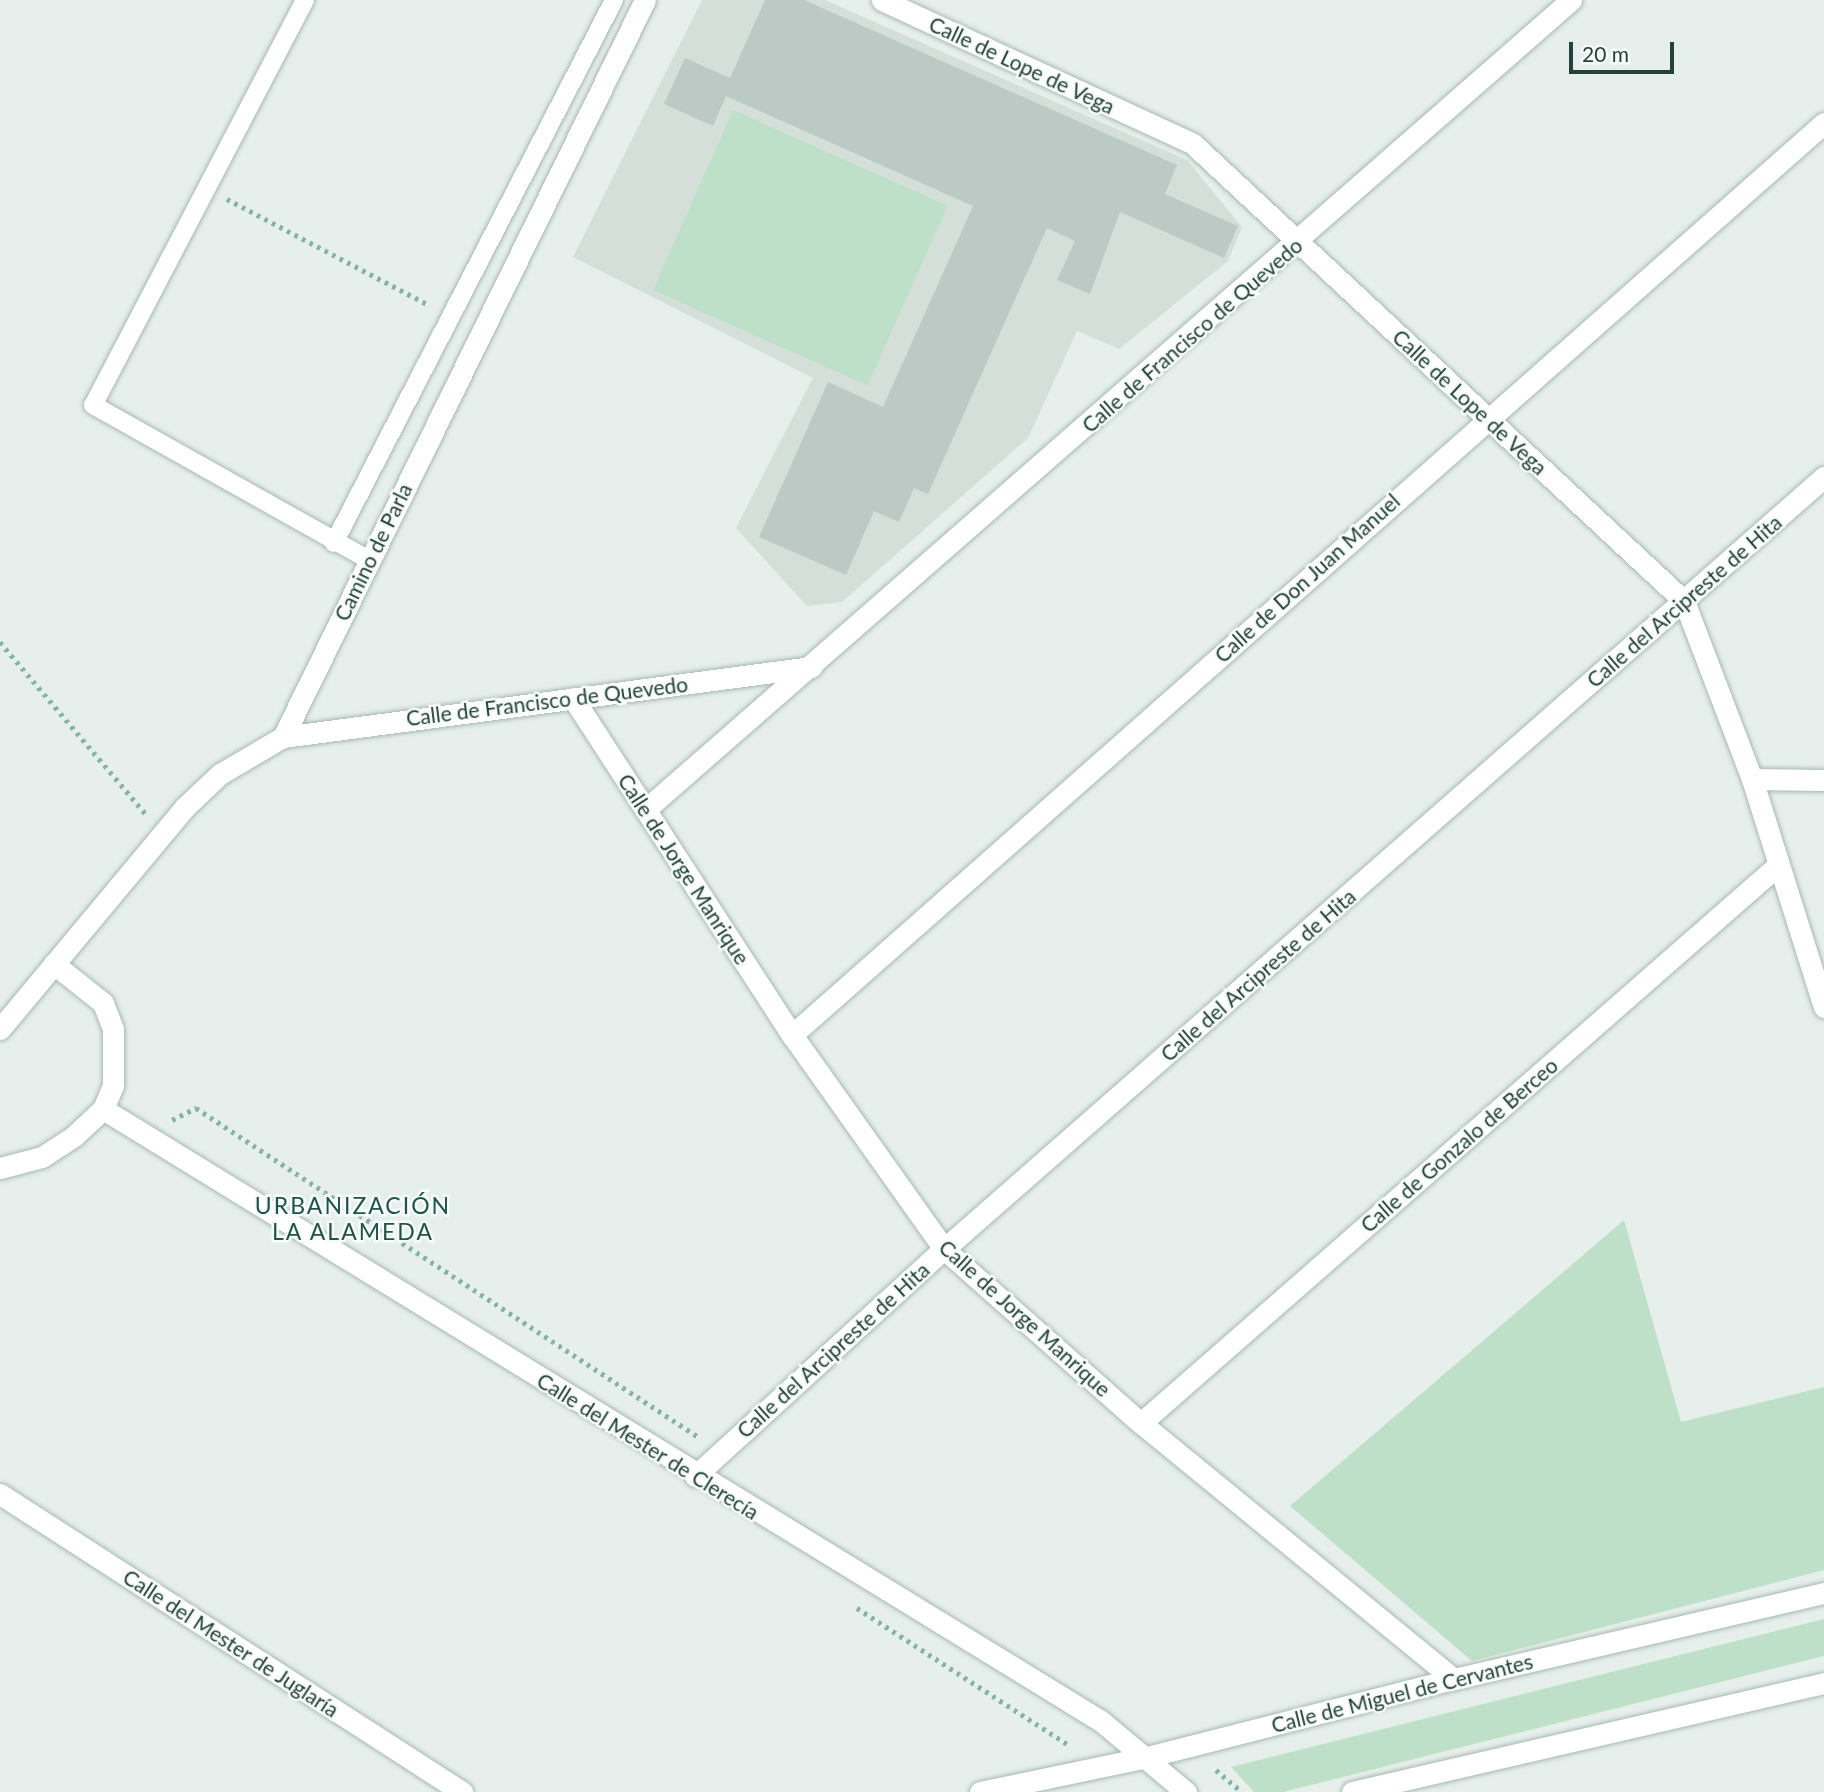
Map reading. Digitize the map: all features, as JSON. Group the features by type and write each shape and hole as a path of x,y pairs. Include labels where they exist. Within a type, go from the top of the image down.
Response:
{"street":[{"name":"Calle de Lope de Vega","path":"882,0 1193,144 1300,240 1684,601 1752,779 1777,866 1824,1007"},
{"name":"Calle de Francisco de Quevedo","path":"646,809 1300,240 1571,0"},
{"name":"Camino de Parla","path":"283,737 638,3"},
{"name":"Calle de Don Juan Manuel","path":"792,1035 1487,418 1824,123"},
{"name":"Calle del Arcipreste de Hita","path":"695,1476 944,1249 1824,477"},
{"name":"Calle de Francisco de Quevedo","path":"283,737 811,667"},
{"name":"Calle de Jorge Manrique","path":"573,698 792,1035 944,1249 1141,1423 1454,1679"},
{"path":"0,1029 162,834 220,774 283,737"},
{"path":"1752,779 1824,780"},
{"name":"Calle de Gonzalo de Berceo","path":"1141,1423 1777,866"},
{"path":"0,1168 42,1157 103,1109 113,1085 113,1029 103,1003 54,964"},
{"name":"Calle del Mester de Clerecía","path":"103,1109 695,1476 1101,1721 1186,1792"},
{"name":"Calle del Mester de Juglaría","path":"0,1494 462,1792"},
{"name":"Calle de Miguel de Cervantes","path":"980,1792 1147,1757 1454,1679 1824,1593"},
{"path":"1352,1792 1824,1683"}],"lane":[{"path":"305,0 93,405 334,543 369,560"},
{"path":"334,543 614,0"}],"path":[{"path":"205,187 450,317"},
{"path":"0,642 162,834"}],"shaded area":[{"path":"702,0 825,0 1187,160 1242,227 1228,261 1119,349 1077,331 1028,438 842,602 807,606 736,528 813,378 573,257"}],"green space":[{"path":"733,110 948,206 868,386 653,290"},
{"path":"1624,1220 1681,1422 1824,1387 1824,1570 1472,1661 1290,1506"},
{"path":"1824,1619 1824,1656 1283,1792 1254,1792 1231,1767"}],"building":[{"path":"765,0 804,0 1177,165 1165,194 1238,226 1224,258 1120,212 1090,294 1057,280 1075,241 1047,228 928,494 914,488 899,522 874,511 846,575 759,537 828,382 883,407 973,206 726,96 713,126 664,104 685,58 730,78"}],"district":[{"name":"URBANIZACIÓN LA ALAMEDA","path":"353,1218"}]}
